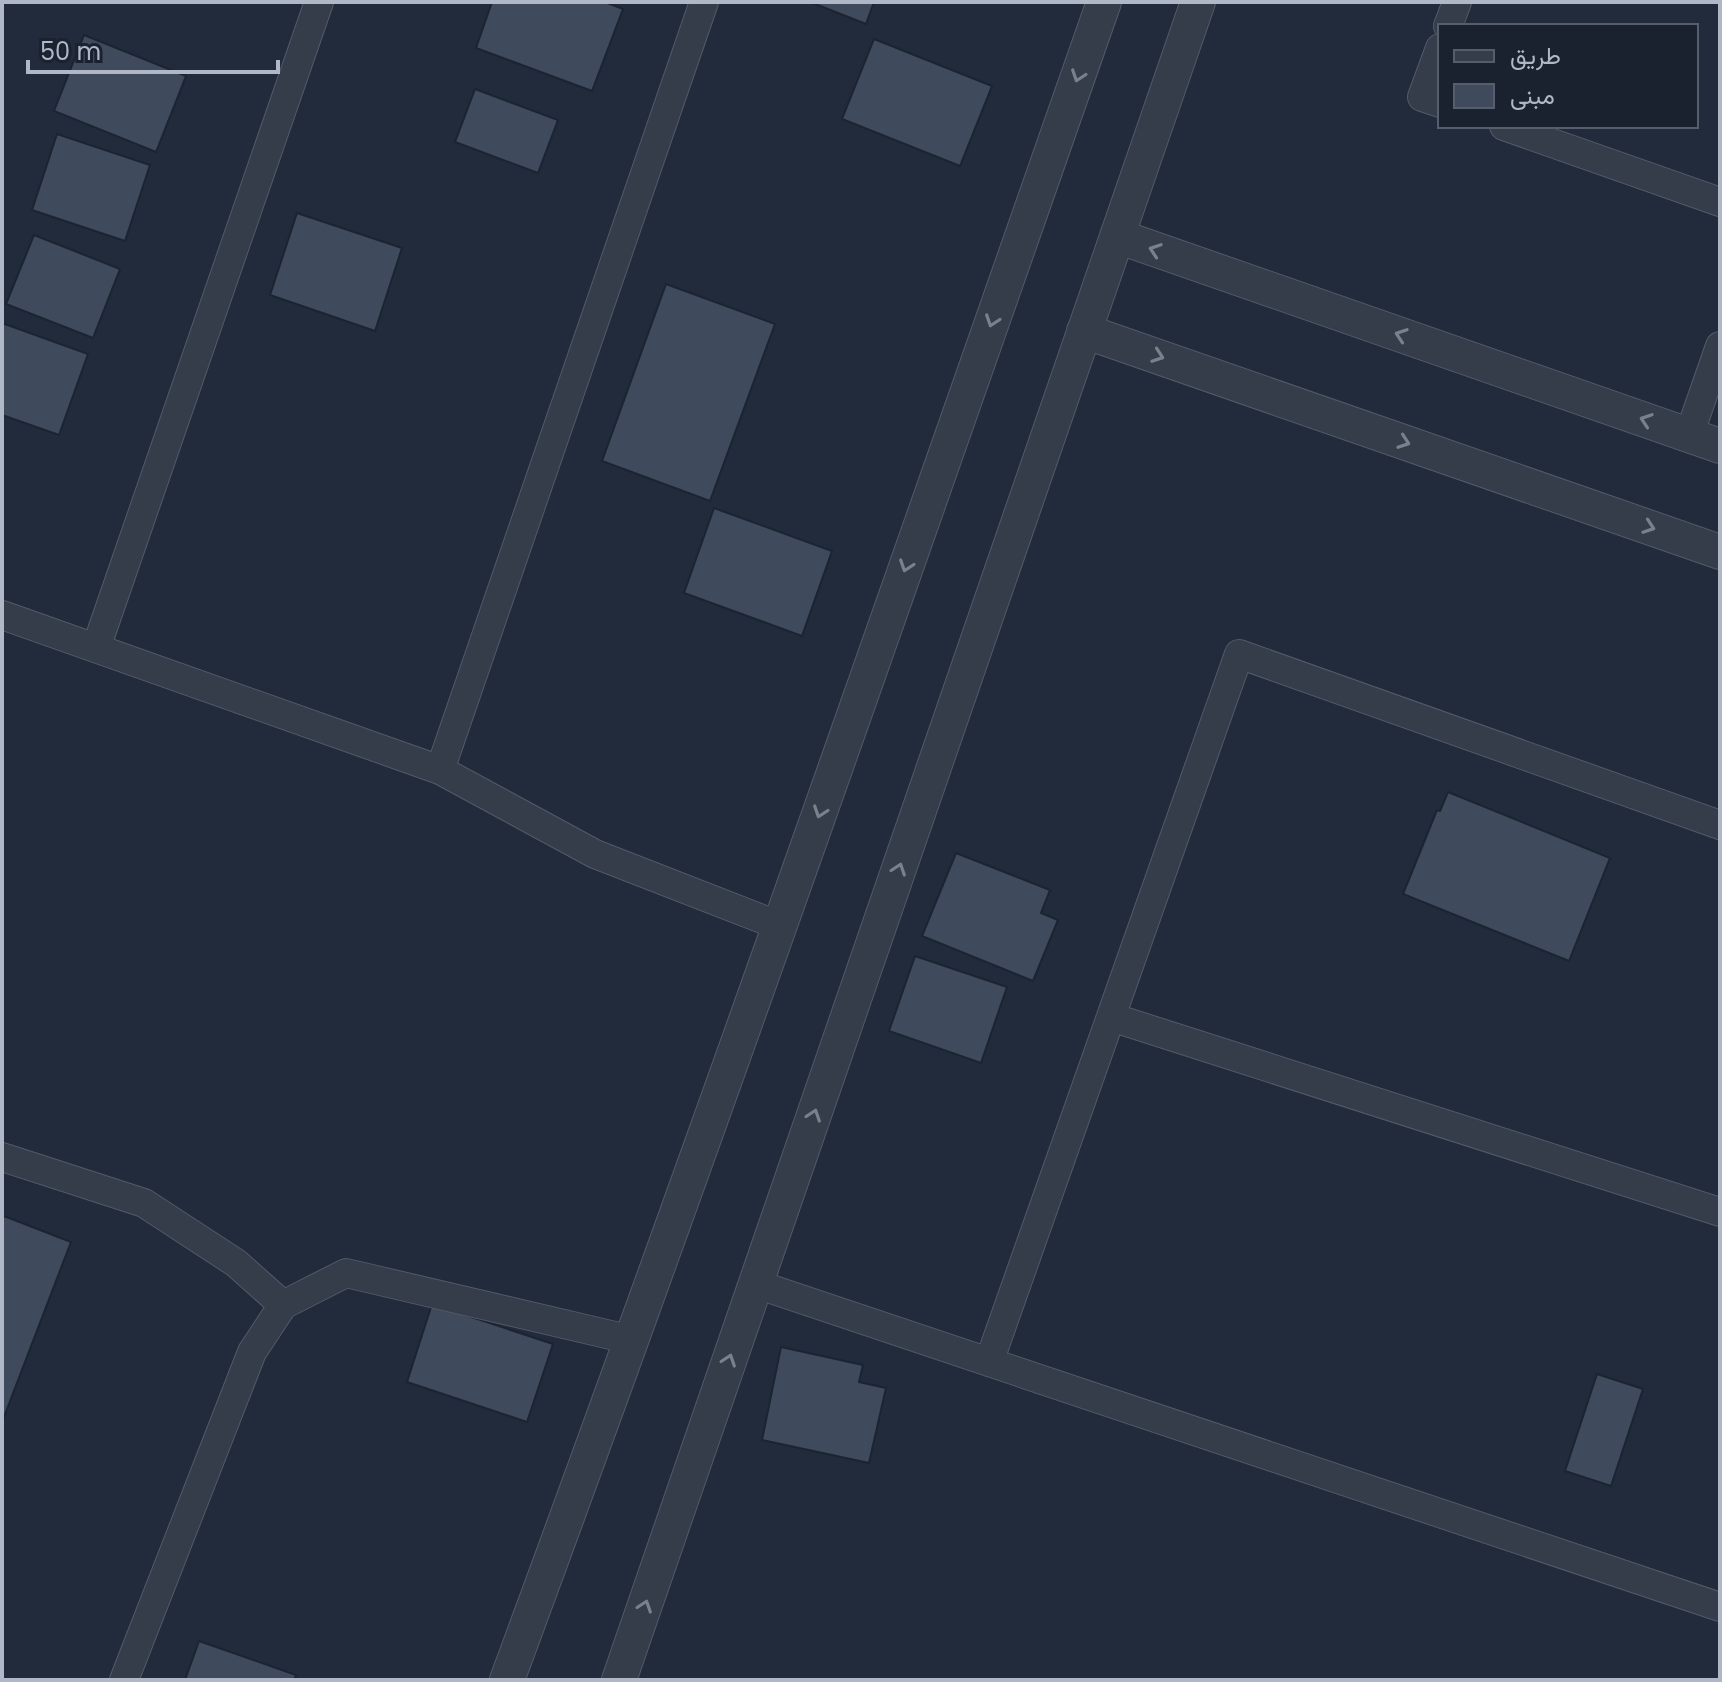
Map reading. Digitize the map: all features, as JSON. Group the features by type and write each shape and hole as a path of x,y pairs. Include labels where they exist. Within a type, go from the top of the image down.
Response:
{"street":[{"path":"96,648 319,2"},
{"path":"440,770 704,2"},
{"path":"507,1680 780,926 1104,2"},
{"path":"619,1680 1198,2"},
{"path":"1449,24 1457,2"},
{"path":"1438,53 1422,97 1438,102"},
{"path":"1510,128 1720,202"},
{"path":"1117,236 1705,441 1720,346"},
{"path":"1084,331 1720,552"},
{"path":"2,615 440,770 595,854 780,926"},
{"path":"989,1362 1239,654 1720,825"},
{"path":"1111,1017 1720,1212"},
{"path":"2,1157 144,1203 236,1263 283,1305"},
{"path":"124,1680 252,1352 283,1305 346,1273 632,1340"},
{"path":"756,1284 1720,1607"}],"building":[{"path":"492,2 605,2 623,9 592,91 476,48"},
{"path":"810,2 874,2 866,24"},
{"path":"84,35 186,76 156,152 54,111"},
{"path":"874,39 992,86 960,166 842,119"},
{"path":"475,89 558,120 538,173 455,142"},
{"path":"57,134 150,165 125,241 32,210"},
{"path":"297,213 402,248 375,331 270,295"},
{"path":"34,235 120,269 93,338 6,304"},
{"path":"666,284 775,324 710,501 602,461"},
{"path":"2,323 88,354 59,435 2,415"},
{"path":"714,508 832,551 802,636 684,593"},
{"path":"1448,792 1610,858 1569,961 1403,894 1437,810 1440,811"},
{"path":"956,853 1050,890 1041,913 1058,920 1033,981 922,936"},
{"path":"915,956 1007,987 981,1063 889,1031"},
{"path":"4,1216 71,1242 2,1422 2,1220"},
{"path":"432,1304 553,1344 527,1422 407,1382"},
{"path":"781,1347 863,1365 859,1382 886,1388 869,1463 762,1440"},
{"path":"1597,1374 1643,1389 1611,1486 1565,1471"},
{"path":"199,1641 296,1675 294,1680 185,1680"}]}
